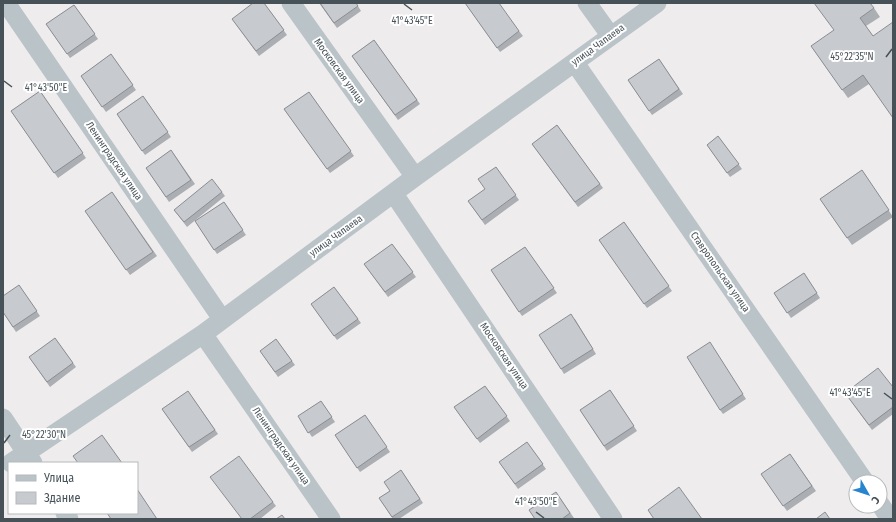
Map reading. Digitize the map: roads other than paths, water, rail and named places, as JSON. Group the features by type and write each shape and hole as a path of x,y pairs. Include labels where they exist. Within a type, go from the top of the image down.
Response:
{"street":[{"name":"Ленинградская улица","path":"6,3 222,319"},
{"name":"Московская улица","path":"291,3 415,177"},
{"path":"587,3 610,36"},
{"name":"улица Чапаева","path":"20,461 203,334 415,177 657,3"},
{"name":"Ставропольская улица","path":"575,62 859,474"},
{"name":"Московская улица","path":"394,194 613,519"},
{"name":"Ленинградская улица","path":"203,334 331,519"},
{"path":"3,418 20,461"}]}
